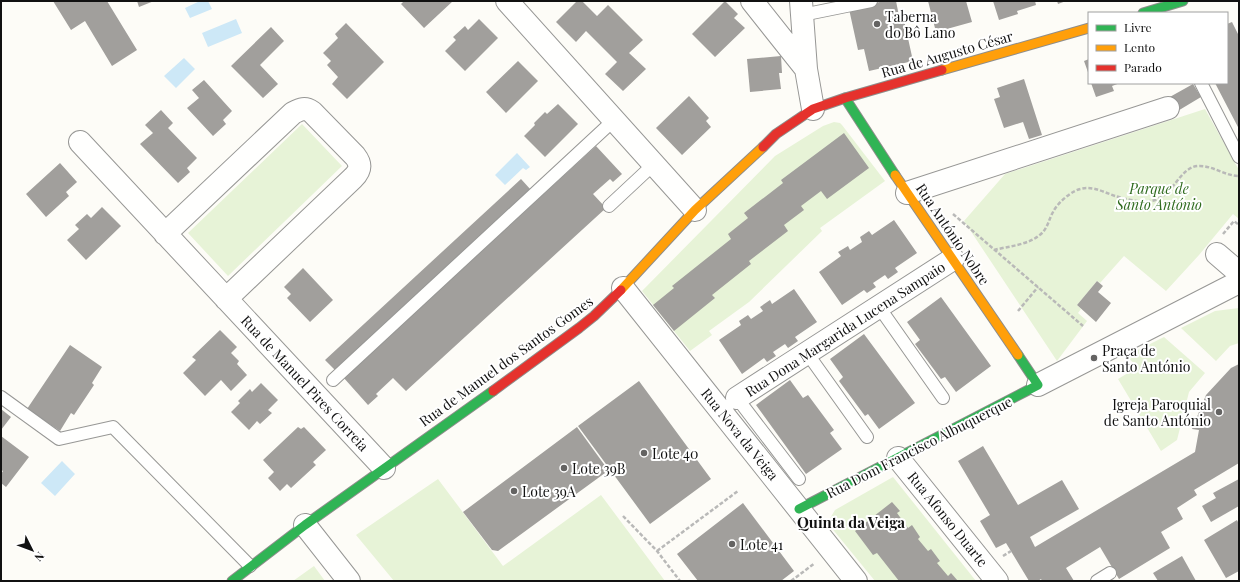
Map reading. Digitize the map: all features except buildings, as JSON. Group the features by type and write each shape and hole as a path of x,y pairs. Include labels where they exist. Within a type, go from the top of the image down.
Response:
{"street":[{"path":"507,1 695,210"},
{"path":"752,1 806,69"},
{"path":"1150,12 1164,10 1183,1"},
{"path":"802,8 806,69 813,109"},
{"name":"Rua de Augusto César","path":"813,109 845,98 1088,28"},
{"name":"Rua António Nobre","path":"845,98 907,193 1038,385"},
{"path":"907,193 1168,108"},
{"path":"165,234 293,113 300,109 307,109 312,112 355,156 360,165 356,175 226,299"},
{"name":"Rua de Manuel dos Santos Gomes","path":"232,581 305,525 559,344 594,316 623,288 695,210 776,134 813,109"},
{"name":"Rua de Manuel Pires Correia","path":"80,142 384,468"},
{"path":"1217,254 1239,273"},
{"name":"Rua Dona Margarida Lucena Sampaio","path":"737,398 953,259"},
{"path":"1038,385 1239,282"},
{"name":"Rua Nova da Veiga","path":"623,288 856,581"},
{"name":"Rua Dom Francisco Albuquerque","path":"799,509 1038,385"},
{"name":"Rua Afonso Duarte","path":"898,458 998,581"},
{"path":"305,525 349,581"}],"lane":[{"path":"802,8 871,1"},
{"path":"1202,84 1239,157"},
{"path":"333,380 614,120"},
{"path":"609,206 654,164"},
{"path":"879,307 943,398"},
{"path":"807,353 867,437"},
{"path":"1,397 59,439 113,427 250,566"},
{"path":"737,398 799,479"},
{"path":"1097,581 1110,573"}],"path":[{"path":"994,250 1017,245 1034,239 1046,228 1054,210 1059,204 1072,192 1081,188 1097,189 1116,196 1150,201 1164,196 1182,176 1194,166 1207,167 1232,176 1239,176"},
{"path":"953,214 1083,326"},
{"path":"1018,311 1038,287"},
{"path":"658,550 738,491"},
{"path":"622,516 658,550 680,581"},
{"path":"791,581 832,551"}],"green space":[{"name":"Parque de Santo António","path":"1205,109 1239,170 1239,219 1233,214 1199,255 1166,291 1124,256 1100,283 1097,281 1077,305 1081,309 1078,313 1087,321 1057,361 964,221 1005,174"},
{"path":"834,122 842,125 885,181 820,228 822,231 749,302 709,331 712,335 690,351 642,291 775,156 823,126"},
{"path":"302,124 342,166 228,276 188,233"},
{"path":"1239,308 1239,343 1230,346 1216,361 1181,328 1215,311"},
{"path":"1164,337 1205,373 1189,392 1177,440 1161,451 1118,379 1138,367 1126,356"},
{"path":"893,477 976,581 875,581 830,526 829,520 835,510"},
{"path":"438,479 503,566 601,495 665,581 394,581 356,535"},
{"path":"314,566 325,581 293,581"}],"water":[{"path":"200,1 208,1 212,9 190,18 185,8"},
{"path":"236,19 242,33 208,47 202,33"},
{"path":"184,58 195,69 176,88 164,76"},
{"path":"517,153 530,167 526,170 523,168 505,185 495,175"},
{"path":"62,461 75,474 55,496 41,483"}],"traffic: fast":[{"path":"1146,12 1183,1"},
{"path":"845,98 895,175"},
{"path":"799,509 1038,385 1018,355"},
{"path":"232,581 305,525 493,391"}],"traffic: slow":[{"path":"942,70 1088,28"},
{"path":"621,290 695,210 763,147"},
{"path":"895,175 1018,355"}],"traffic: jam":[{"path":"763,147 776,134 813,109 845,98 942,70"},
{"path":"493,391 579,328 621,290"}],"place":[{"name":"Taberna do Bô Lano","path":"877,24"},
{"name":"Praça de Santo António","path":"1094,358"},
{"name":"Igreja Paroquial de Santo António","path":"1219,412"},
{"name":"Lote 40","path":"644,453"},
{"name":"Lote 39B","path":"564,468"},
{"name":"Lote 39A","path":"514,491"},
{"name":"Lote 41","path":"732,544"}],"district":[{"name":"Quinta da Veiga","path":"851,522"}]}
